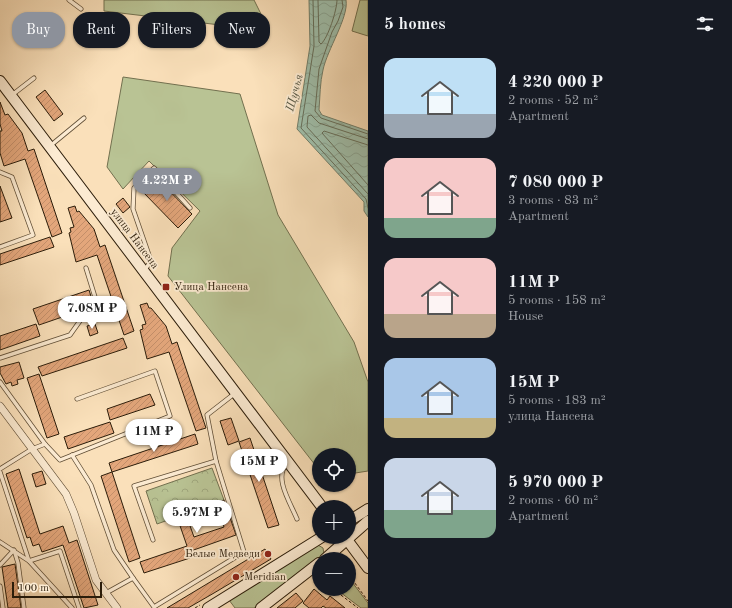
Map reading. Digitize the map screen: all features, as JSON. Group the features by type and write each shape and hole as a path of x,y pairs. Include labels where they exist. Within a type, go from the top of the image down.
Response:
{"street":[{"name":"улица Нансена","path":"0,81 317,500"},
{"path":"0,406 66,494 74,513 96,580 116,608"},
{"path":"356,517 368,509"},
{"path":"356,530 368,521"},
{"path":"208,608 312,543"},
{"path":"331,552 340,544"},
{"path":"350,544 368,568"},
{"path":"261,608 312,568"}],"lane":[{"path":"69,0 81,9"},
{"path":"11,96 34,78"},
{"path":"49,146 84,118"},
{"path":"143,272 151,261 133,209 134,188 154,168 190,208"},
{"path":"0,172 12,177 33,235 0,247"},
{"path":"0,358 70,335 82,318 100,310 86,268"},
{"path":"0,382 45,444 60,460 170,416 155,371 77,399"},
{"path":"72,455 91,485 114,550 153,608 244,552 216,461 207,415 235,393"},
{"path":"29,561 0,470 32,449 45,444"},
{"path":"153,540 134,486 216,461"},
{"path":"288,463 283,468 281,473 282,481 297,519"},
{"path":"0,542 29,561 72,608"},
{"path":"0,565 14,550"},
{"path":"14,550 18,563 24,608"},
{"path":"29,561 60,551 79,608"},
{"path":"106,593 133,578"},
{"path":"0,586 3,608"}],"path":[{"path":"356,585 368,601"},
{"path":"342,596 358,608"}],"green space":[{"path":"104,0 254,0 260,12 214,12 214,24 206,23 206,12 138,12 138,15 130,14 130,12 104,11"},
{"path":"360,0 368,0 368,36 352,31"},
{"path":"123,77 240,94 278,215 354,342 368,382 368,471 356,473 356,448 312,448 312,461 168,276 172,248 200,211 149,161 123,189 107,167"},
{"path":"212,468 224,500 157,524 146,491"},
{"path":"318,545 323,548 324,552 312,552 312,563 254,608 235,608 229,600"},
{"path":"356,587 368,603 368,608 361,608 345,596 356,596"}],"water":[{"path":"309,0 346,0 344,15 323,70 319,110 322,115 368,131 368,217 364,211 364,202 297,129 310,46"}],"building":[{"path":"45,90 63,114 54,121 36,97"},
{"path":"0,102 5,115 8,114 22,133 28,151 34,149 62,233 52,237 25,159 4,166 0,153 0,131 2,131 0,124"},
{"path":"156,177 192,214 178,228 142,191"},
{"path":"0,186 12,218 0,222"},
{"path":"123,198 130,207 123,213 116,204"},
{"path":"75,206 77,212 79,211 94,229 100,247 105,245 134,331 124,335 97,255 76,262 69,233 71,232 70,228 74,227 68,208"},
{"path":"50,237 54,247 0,265 0,254"},
{"path":"89,290 94,306 39,325 33,309"},
{"path":"147,303 149,308 151,308 166,326 172,344 177,342 206,428 196,431 169,352 147,359 140,330 143,329 142,325 146,324 140,305"},
{"path":"36,324 40,336 0,350 0,336"},
{"path":"95,324 98,333 90,336 87,326"},
{"path":"123,338 127,348 42,376 38,367"},
{"path":"19,362 24,378 17,380 18,384 12,386 11,382 6,384 0,373 0,367"},
{"path":"39,374 59,434 47,438 27,378"},
{"path":"150,394 155,405 110,420 107,409"},
{"path":"231,418 239,441 228,445 220,421"},
{"path":"110,422 114,433 68,449 64,437"},
{"path":"195,434 198,444 112,472 109,463"},
{"path":"250,438 279,525 268,528 239,442"},
{"path":"19,469 40,534 63,526 69,543 77,540 98,605 84,608 63,545 42,552 39,544 33,546 30,537 27,538 6,474"},
{"path":"42,471 46,484 36,487 32,474"},
{"path":"112,472 140,558 129,562 101,476"},
{"path":"224,500 236,535 188,552 190,558 144,573 140,562 187,546 177,517","holes":["219,513 224,527 194,537 189,523"]},
{"path":"265,549 271,559 188,608 167,608"},
{"path":"15,564 21,608 8,608 2,567"},
{"path":"312,592 312,596 322,596 327,600 330,596 345,608 326,608 323,606 321,608 309,608 303,603"},
{"path":"296,593 303,601 295,608 277,608"}],"place":[{"name":"Улица Нансена","path":"166,287"},
{"name":"Белые Медведи","path":"268,554"},
{"name":"Meridian","path":"236,577"}],"water label":[{"name":"Щучья","path":"295,93"}]}
